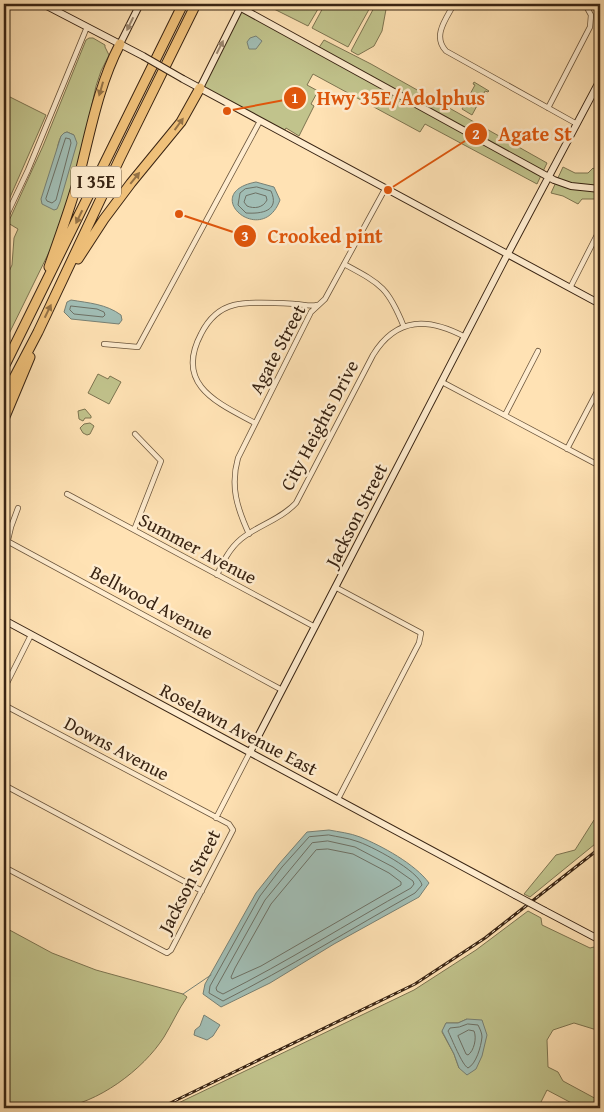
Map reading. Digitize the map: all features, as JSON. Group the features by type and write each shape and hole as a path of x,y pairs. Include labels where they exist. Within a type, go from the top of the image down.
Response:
{"highway":[{"name":"I 35E","path":"4,367 183,4"},
{"name":"I 35E","path":"4,397 38,332 120,158 196,4"},
{"path":"37,301 77,183 109,64 120,44"},
{"path":"58,291 104,219 131,182 181,122 200,88"},
{"path":"4,419 26,368 38,332"}],"street":[{"path":"4,9 6,4"},
{"path":"43,4 600,304"},
{"path":"120,44 140,4"},
{"path":"454,4 440,33 440,43 444,49 577,124"},
{"path":"548,108 590,27 591,15 585,4"},
{"path":"200,88 239,5 549,177 571,186 600,189"},
{"path":"4,221 28,170 88,27"},
{"name":"Jackson Street","path":"4,867 164,952 167,953 171,950 233,832 231,825 216,818 600,80"},
{"path":"104,344 138,347 260,121"},
{"name":"Agate Street","path":"248,534 236,501 234,476 238,458 311,312 326,300 384,189"},
{"path":"570,288 600,230"},
{"path":"344,264 370,278 383,288 393,302 404,327 420,324 437,325 465,337"},
{"path":"255,423 215,401 200,386 195,373 193,359 196,344 201,333 212,317 219,311 233,305 318,305"},
{"name":"City Heights Drive","path":"217,574 230,550 248,534 283,515 296,503 373,354 383,340 404,327"},
{"path":"505,415 538,351"},
{"path":"442,382 600,466"},
{"path":"567,449 600,386"},
{"path":"134,530 161,461 136,434"},
{"name":"Summer Avenue","path":"67,494 315,627"},
{"path":"4,557 7,541 18,508"},
{"name":"Bellwood Avenue","path":"7,541 282,690"},
{"path":"335,587 422,634 420,643 338,799"},
{"name":"Roselawn Avenue East","path":"4,620 600,940"},
{"path":"4,689 31,635"},
{"name":"Downs Avenue","path":"4,705 216,818"},
{"path":"4,785 202,891"}],"green space":[{"path":"275,4 321,4 308,26 272,8"},
{"path":"325,4 372,4 348,47 312,28"},
{"path":"376,4 387,4 382,31 374,46 358,55 351,51"},
{"path":"240,7 318,49 324,40 371,64 547,163 537,184 425,124 420,132 313,74 307,85 318,91 311,104 314,106 299,136 286,128 283,133 200,88"},
{"path":"93,38 105,45 109,55 96,86 77,174 56,238 4,344 4,282 12,265 14,238 18,229 8,223 43,146 86,40","holes":["67,132 74,135 56,155 62,136"]},
{"path":"474,82 489,91 485,91 472,115 462,109 475,85 473,84"},
{"path":"4,94 46,115 4,211"},
{"path":"563,167 575,173 588,173 593,168 600,173 600,199 582,199 578,204 563,196 551,193"},
{"path":"98,374 108,379 110,376 121,382 109,404 88,393"},
{"path":"85,409 91,418 85,418 83,421 79,419 78,411"},
{"path":"90,423 94,426 90,434 87,435 80,428 84,424"},
{"path":"600,817 600,840 530,897 524,894 556,855 575,850 594,820"},
{"path":"528,911 541,918 542,925 590,948 594,947 600,950 600,1031 574,1023 553,1030 547,1040 548,1067 558,1072 563,1081 600,1101 596,1108 581,1108 547,1090 538,1108 168,1108 414,990 476,950","holes":["467,1019 459,1068 442,1032 446,1023 458,1023"]},
{"path":"4,927 52,953 96,970 183,994 187,997 155,1049 132,1073 118,1083 88,1100 73,1105 37,1109 4,1108"}],"water":[{"path":"256,36 262,41 256,49 249,49 247,42 250,38"},
{"path":"67,132 74,135 77,143 60,202 57,209 54,210 42,204 41,199 61,136"},
{"path":"256,182 274,187 280,200 271,214 260,219 249,219 233,205 233,196 240,188"},
{"path":"71,300 109,308 121,315 122,320 119,324 71,319 64,312 67,302"},
{"path":"329,830 356,836 378,845 407,862 429,883 419,897 334,944 270,983 221,1007 203,994 205,984 256,893 307,832"},
{"path":"204,1015 220,1025 213,1036 207,1040 194,1035"},
{"path":"467,1019 482,1020 487,1035 482,1056 476,1069 467,1075 459,1068 442,1031 446,1023 458,1023"}],"waterway":[{"path":"183,994 211,975"}],"railway":[{"path":"160,1108 415,984 485,938 600,848"}],"place":[{"name":"Hwy 35E/Adolphus","path":"227,111"},
{"name":"Agate St","path":"388,190"},
{"name":"Crooked pint","path":"179,214"}]}
